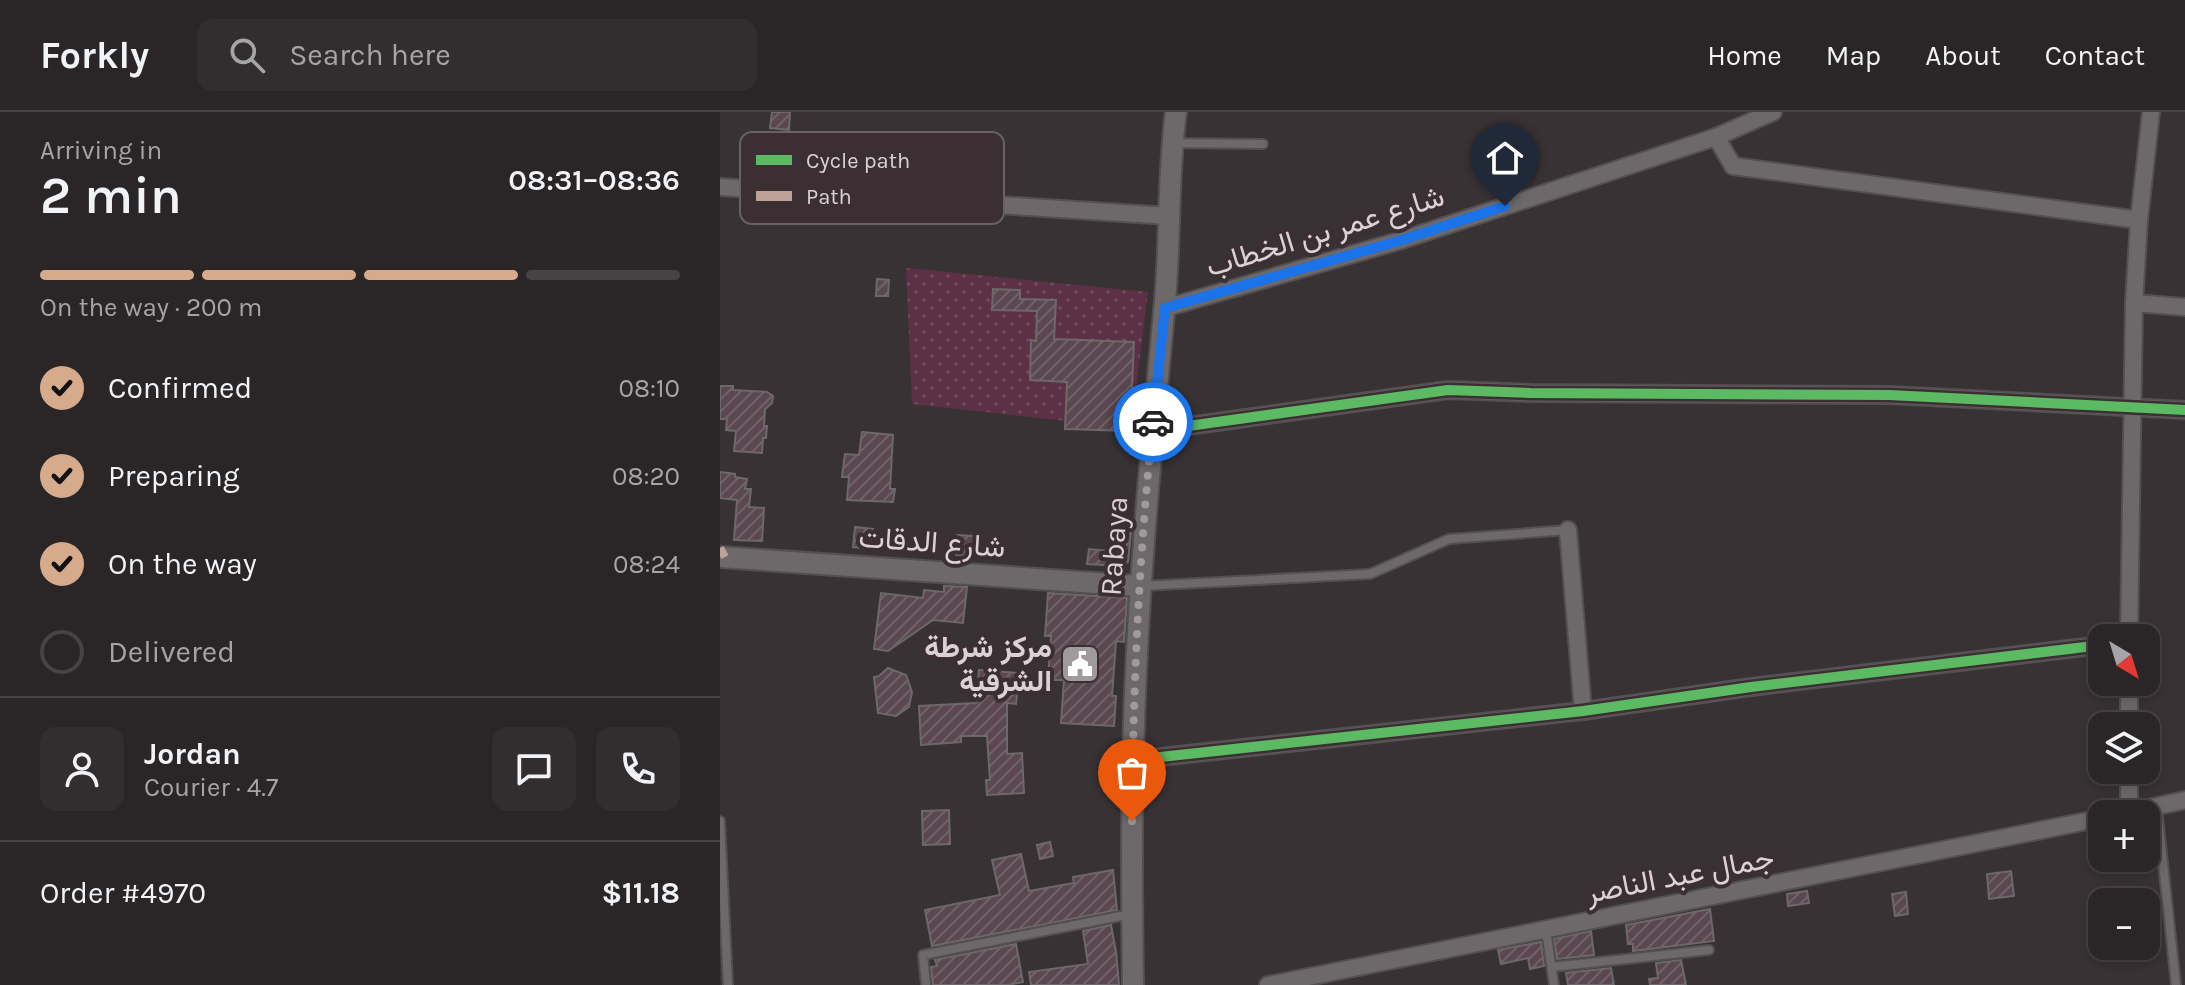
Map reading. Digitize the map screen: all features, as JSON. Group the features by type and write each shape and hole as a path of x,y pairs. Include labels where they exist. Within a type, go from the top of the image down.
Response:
{"street":[{"name":"Rabaya","path":"1133,985 1133,760 1140,586 1165,308 1176,112"},
{"name":"شارع عمر بن الخطاب","path":"1165,308 1402,240 1716,137 1773,112"},
{"path":"2129,624 2134,303 2151,112"},
{"path":"1716,137 1733,166 2139,220"},
{"path":"720,187 740,188"},
{"path":"1004,205 1169,216"},
{"path":"2134,303 2185,307"},
{"path":"1152,431 1448,390 1560,394 1889,395 2185,410"},
{"path":"1568,530 1583,711"},
{"name":"شارع الدقات","path":"720,557 1140,586"},
{"path":"1133,760 1583,711 1751,687 2088,647"},
{"path":"2160,806 2185,800"},
{"name":"جمال عبد الناصر","path":"1268,985 2088,821"}],"lane":[{"path":"1172,143 1263,144"},
{"path":"1140,586 1370,574 1449,539 1568,530"},
{"path":"720,821 728,985"},
{"path":"2160,835 2176,985"},
{"path":"926,985 923,955 1132,914"},
{"path":"1546,930 1554,985"},
{"path":"1552,967 1709,950"}],"shaded area":[{"path":"906,268 1148,292 1131,428 912,404"}],"building":[{"path":"772,112 790,112 789,130 770,128"},
{"path":"877,279 889,280 888,296 876,296"},
{"path":"993,289 1020,290 1020,299 1056,300 1054,339 1134,342 1130,431 1065,429 1067,382 1030,380 1031,340 1036,341 1037,311 992,310"},
{"path":"720,386 767,392 773,396 772,403 765,409 764,426 767,426 762,453 734,451 736,431 726,430 727,419 720,419"},
{"path":"862,432 893,435 890,489 895,489 893,502 847,500 849,477 842,477 845,454 859,455"},
{"path":"720,472 747,479 745,489 751,489 749,507 764,508 762,541 734,540 737,500 720,498"},
{"path":"1114,520 1132,522 1128,562 1122,566 1087,564 1089,549 1109,551 1112,547"},
{"path":"855,527 873,529 871,549 853,547"},
{"path":"957,535 974,536 974,556 956,555"},
{"path":"944,586 967,587 963,623 933,620 888,651 874,649 881,593 923,598 924,590 944,592"},
{"path":"1048,593 1127,598 1124,642 1116,641 1112,696 1116,696 1114,726 1061,723 1064,680 1048,680 1051,636 1045,636"},
{"path":"888,668 906,675 912,692 909,707 896,716 878,713 874,677"},
{"path":"979,670 1019,673 1016,704 1007,703 1007,754 1022,753 1024,793 987,795 986,780 990,780 987,736 961,736 961,742 921,745 919,706 976,703"},
{"path":"949,810 950,844 923,845 922,811"},
{"path":"1050,842 1053,856 1040,859 1037,845"},
{"path":"1021,854 1029,891 1074,883 1073,877 1113,870 1117,910 932,946 925,910 1000,895 992,860"},
{"path":"2011,871 2014,896 1989,899 1987,874"},
{"path":"1807,891 1809,903 1788,906 1787,894"},
{"path":"1906,892 1908,914 1895,916 1892,894"},
{"path":"1710,909 1714,941 1633,951 1633,944 1628,944 1626,925"},
{"path":"1111,925 1119,985 1031,985 1029,972 1088,964 1083,931"},
{"path":"1591,931 1594,955 1557,959 1554,939"},
{"path":"1541,942 1544,966 1530,969 1528,958 1501,964 1498,950"},
{"path":"1016,944 1023,982 1008,985 933,985 931,967 937,966 935,960"},
{"path":"1681,960 1686,985 1650,985 1649,979 1658,978 1656,963"},
{"path":"1611,968 1614,985 1568,985 1566,973"}],"marked path":[{"path":"720,548 725,557"}],"cycle path":[{"path":"1152,431 1448,390 1889,395 2185,410"},
{"path":"1133,760 1583,711 1751,687 2088,647"}],"way so far":[{"path":"1132,821 1140,586 1153,422"}],"place":[{"name":"مركز شرطة الشرقية","path":"1080,664"}],"route":[{"path":"1153,422 1165,308 1402,240 1505,206"}]}
